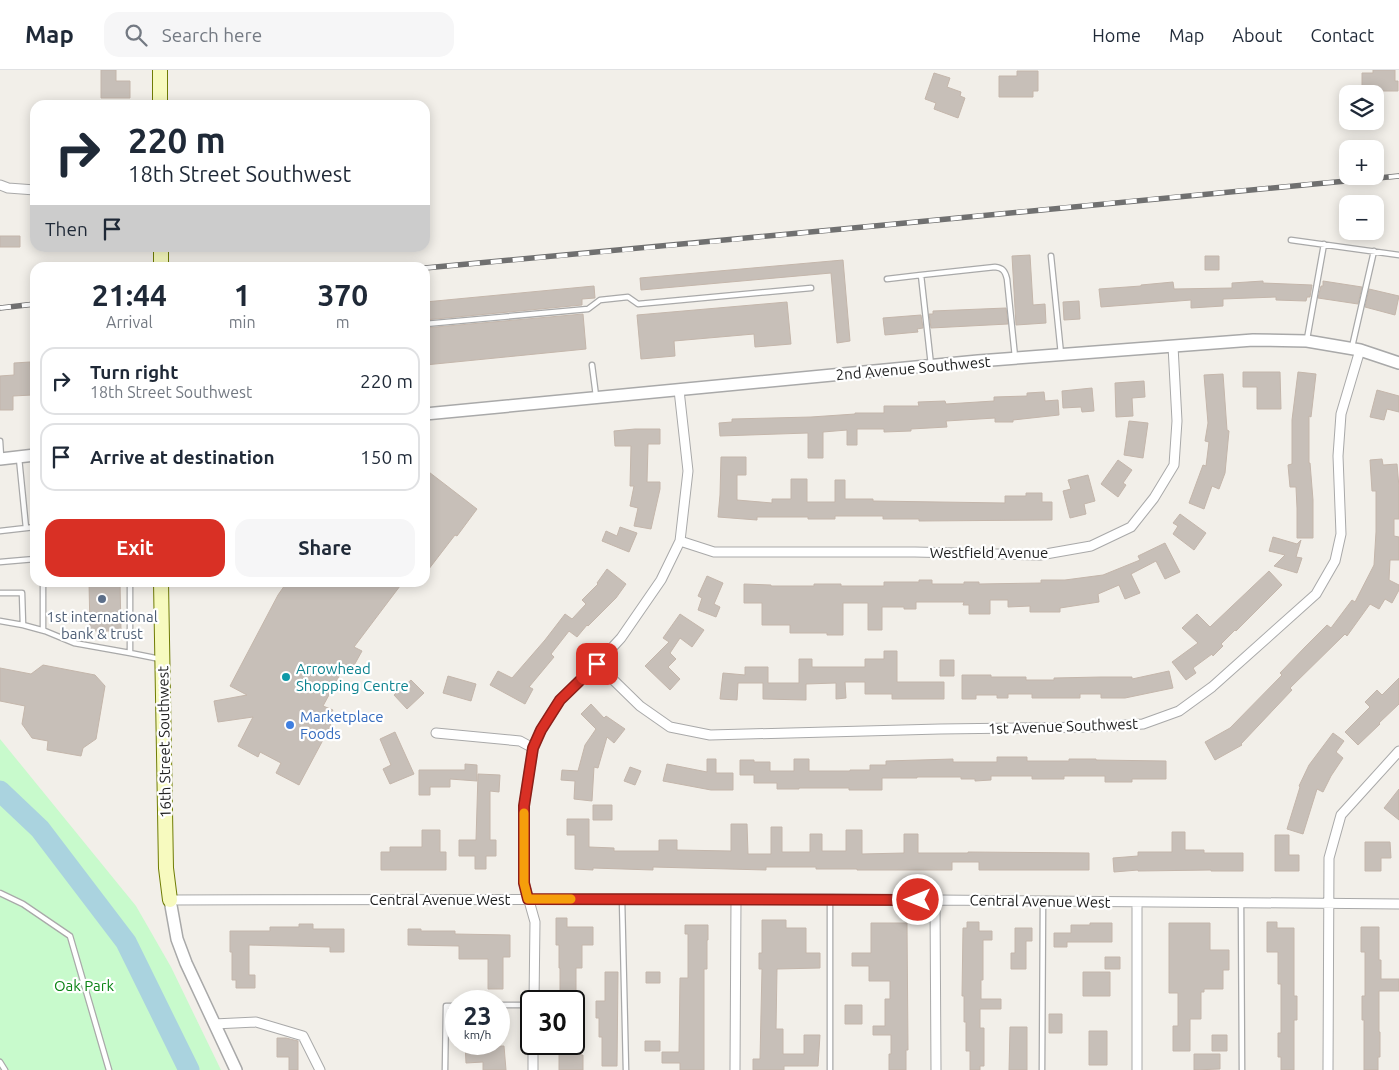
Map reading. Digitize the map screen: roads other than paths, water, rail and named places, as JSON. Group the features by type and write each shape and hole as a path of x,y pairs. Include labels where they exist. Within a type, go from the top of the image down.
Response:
{"main road":[{"path":"160,70 160,100"},
{"name":"16th Street Southwest","path":"162,587 166,868 170,900"}],"street":[{"path":"0,185 8,188 30,190"},
{"name":"2nd Avenue Southwest","path":"430,414 931,366 1254,340 1307,341 1356,349 1398,359"},
{"name":"Westfield Avenue","path":"680,541 714,552 915,552 1040,555 1091,546 1131,527 1154,498 1174,465 1177,422 1173,346"},
{"name":"1st Avenue Southwest","path":"597,664 640,706 670,727 710,734 1093,727 1143,724 1179,711 1212,687 1316,594 1335,561 1341,534 1338,456 1341,414 1356,349"},
{"path":"534,990 535,922 524,883 524,806 533,748 541,730 560,700 621,638 662,580 680,541 688,471 679,390"},
{"path":"1,459 30,456"},
{"path":"436,733 520,741 533,748"},
{"path":"1328,1070 1329,858 1341,815 1399,750"},
{"name":"Central Avenue West","path":"170,900 830,899 1399,904"},
{"path":"170,900 178,939 186,963 236,1070"},
{"path":"735,1070 736,900"},
{"path":"935,900 936,1070"},
{"path":"1137,902 1137,1070"},
{"path":"214,1024 256,1022 303,1036 320,1070"},
{"path":"533,1055 533,1070"}],"lane":[{"path":"1290,240 1399,255"},
{"path":"1307,341 1324,244"},
{"path":"1356,349 1374,251"},
{"path":"1051,256 1061,355"},
{"path":"887,279 995,267 1001,268 1005,272 1007,279 1015,359"},
{"path":"921,275 931,366"},
{"path":"430,324 588,309 600,300 628,297 638,304 812,288"},
{"path":"592,365 596,397"},
{"path":"0,441 1,459"},
{"path":"19,457 26,528"},
{"path":"0,531 30,528"},
{"path":"0,562 30,559"},
{"path":"43,587 43,630"},
{"path":"130,587 130,653"},
{"path":"0,593 22,593 24,625"},
{"path":"0,621 43,630 74,643 162,659"},
{"path":"0,893 23,904 70,936 110,1070"},
{"path":"622,899 626,1070"},
{"path":"830,899 830,1070"},
{"path":"1042,1070 1043,901"},
{"path":"1241,903 1242,1070"},
{"path":"445,1055 445,1070"},
{"path":"0,1062 5,1070"}],"waterway":[{"path":"0,791 40,829 126,942 189,1070"}],"railway":[{"path":"430,268 1399,176"},
{"path":"0,308 30,305"}],"place":[{"name":"1st international bank & trust","path":"102,599"},
{"name":"Arrowhead Shopping Centre","path":"286,677"},
{"name":"Marketplace Foods","path":"290,725"}],"park label":[{"name":"Oak Park","path":"84,985"}]}
